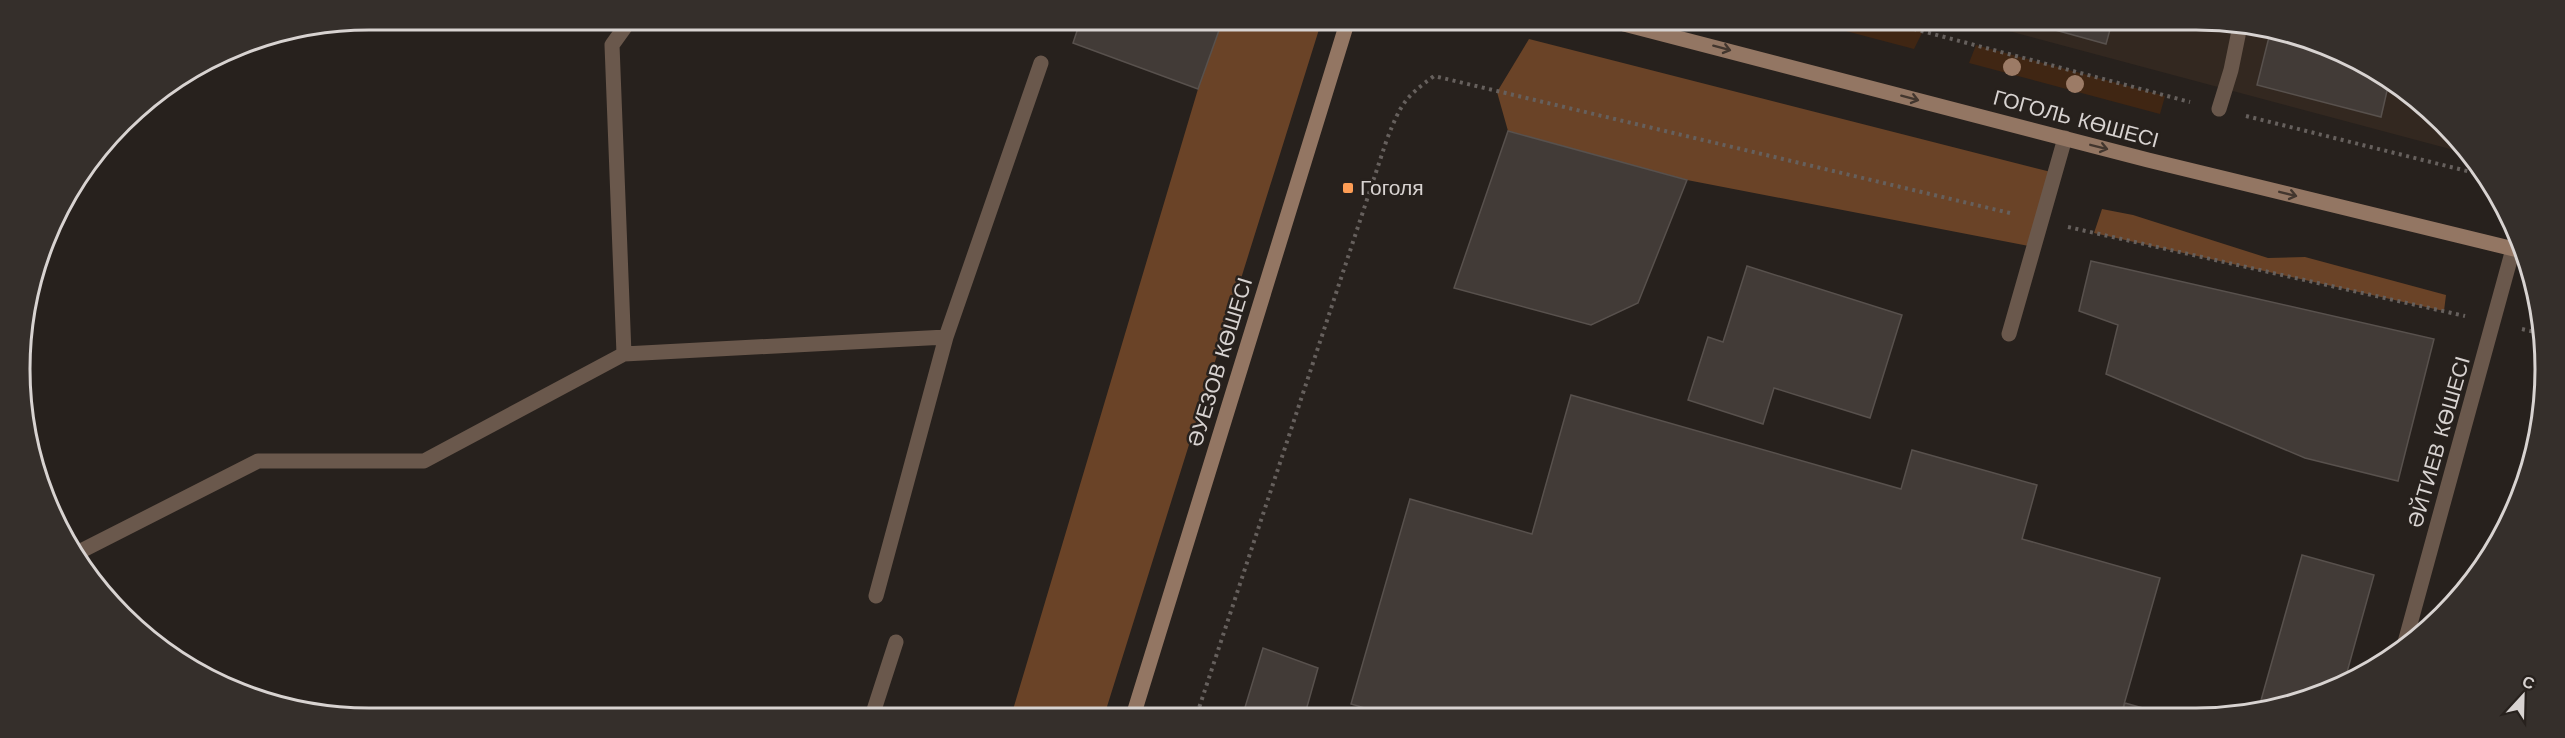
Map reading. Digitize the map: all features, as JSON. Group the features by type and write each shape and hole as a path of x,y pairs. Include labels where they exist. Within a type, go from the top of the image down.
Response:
{"main road":[{"name":"ӘУЕЗОВ КӨШЕСІ","path":"1136,708 1345,30"},
{"name":"ГОГОЛЬ КӨШЕСІ","path":"1647,30 2065,138 2513,248"}],"street":[{"path":"623,30 612,45 624,354"},
{"path":"2219,109 2231,70 2239,33"},
{"path":"876,596 946,337 1041,63"},
{"path":"2009,334 2065,138"},
{"name":"ӘЙТИЕВ КӨШЕСІ","path":"2407,634 2514,252"},
{"path":"82,549 258,461 424,461 624,354 946,337"},
{"path":"875,708 896,642"}],"path":[{"path":"1199,708 1387,139 1396,115 1409,95 1434,76 2042,220 2533,331"}],"shaded area":[{"path":"1219,30 1319,30 1107,708 1013,708 1198,89"},
{"path":"1842,30 1923,31 1914,49"},
{"path":"2005,30 2196,30 2240,33 2284,42 2326,56 2366,75 2420,114 2455,150"},
{"path":"1529,39 2055,173 2034,247 1687,180 1508,131 1497,92"},
{"path":"1976,45 2165,96 2160,114 1969,63"},
{"path":"2102,209 2133,215 2268,258 2305,257 2446,295 2444,311 2094,233"}],"building":[{"path":"1077,30 1219,30 1198,89 1073,43"},
{"path":"2055,30 2110,30 2106,44"},
{"path":"2269,39 2326,56 2366,75 2387,89 2381,117 2257,85"},
{"path":"1508,131 1687,180 1638,303 1591,325 1454,288"},
{"path":"2091,261 2434,339 2398,481 2305,458 2106,374 2118,325 2079,311"},
{"path":"1747,266 1902,315 1870,418 1774,388 1763,424 1688,400 1708,337 1723,342"},
{"path":"1571,395 1901,489 1912,450 2037,485 2022,539 2160,578 2123,708 1365,708 1351,704 1410,499 1532,534"},
{"path":"2302,555 2374,575 2347,673 2305,690 2261,701"},
{"path":"1263,648 1318,668 1307,708 1245,708"},
{"path":"2125,703 2143,708 2123,708"}],"place":[{"name":"Гоголя","path":"1348,188"}]}
